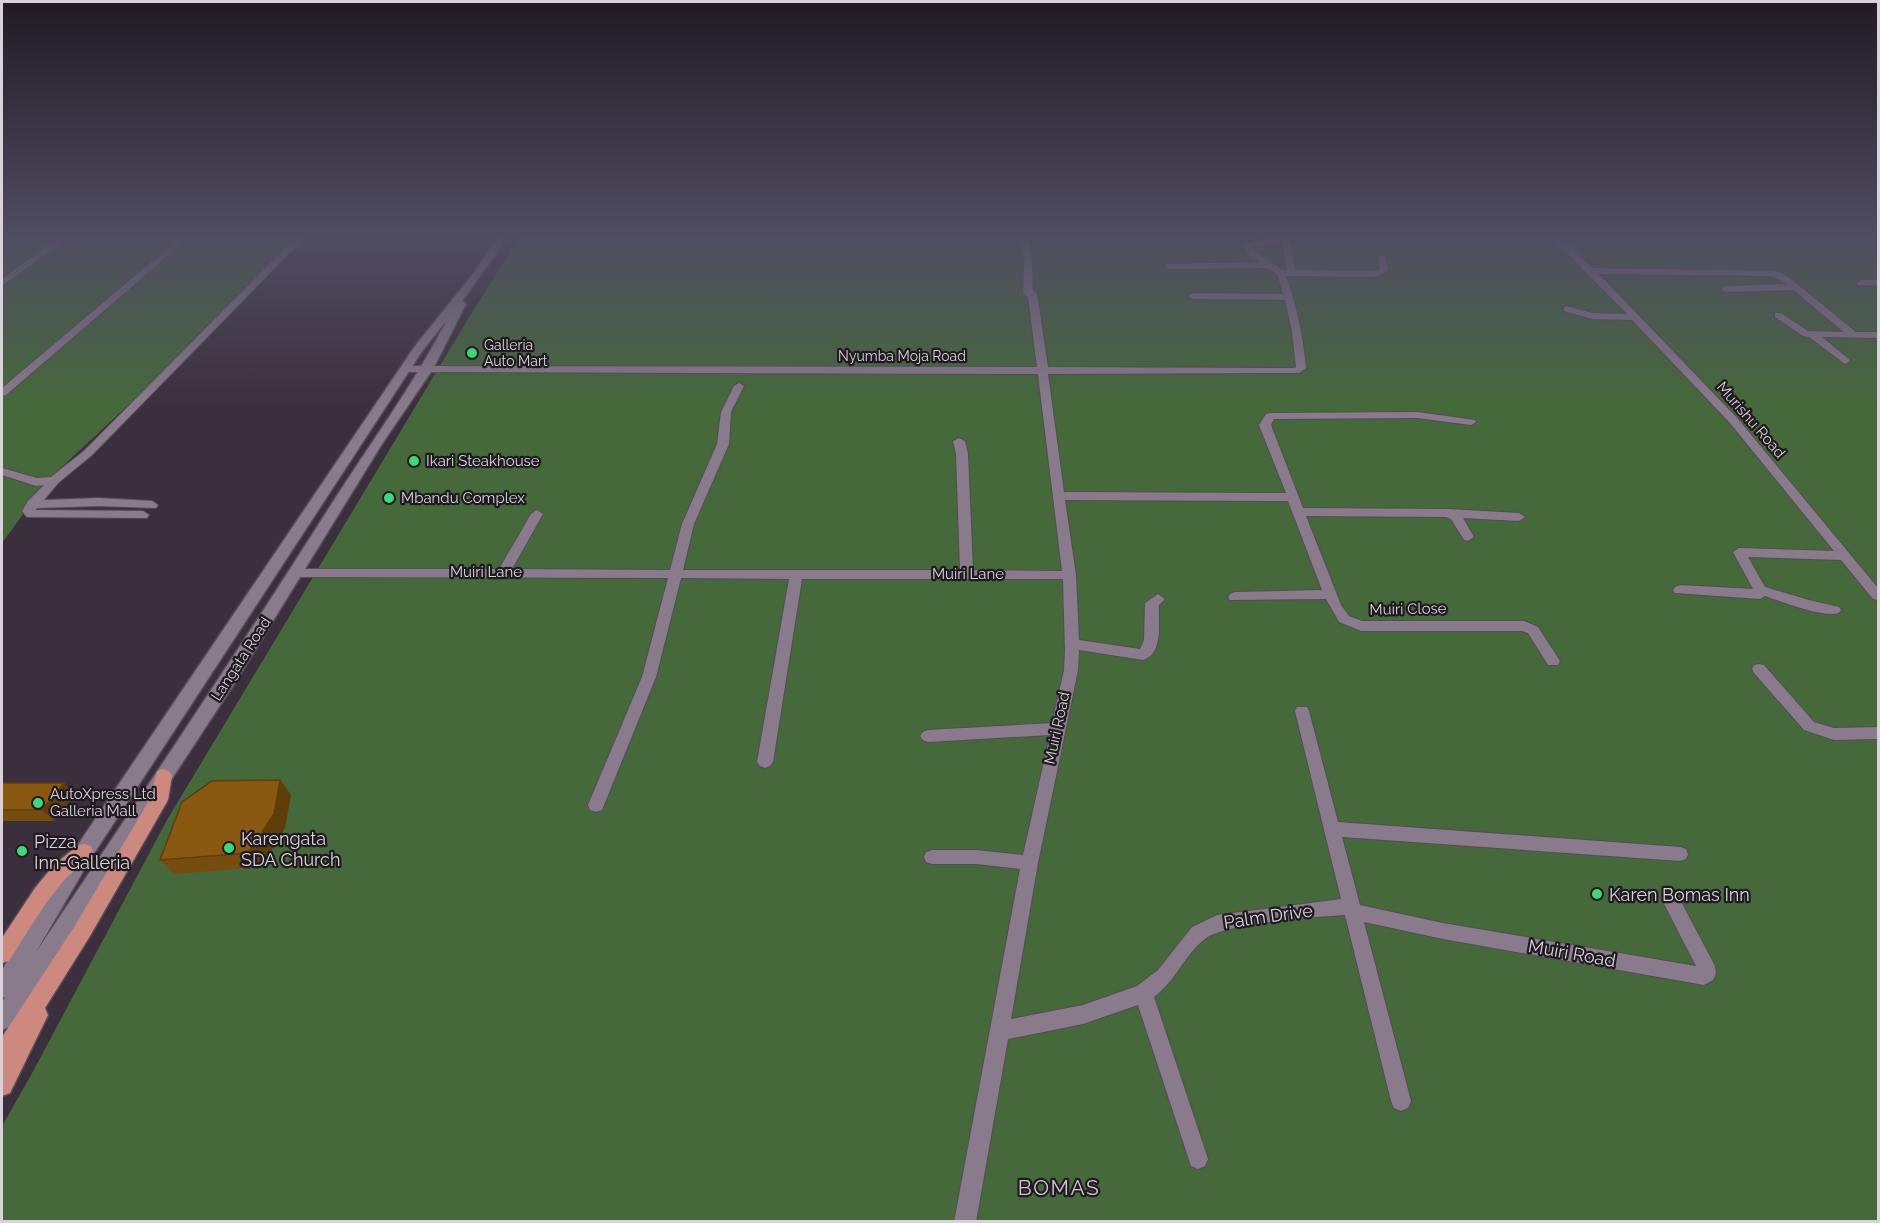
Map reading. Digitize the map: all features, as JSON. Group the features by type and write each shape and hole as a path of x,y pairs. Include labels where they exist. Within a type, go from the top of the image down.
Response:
{"main road":[{"name":"Langata Road","path":"2,988 62,892 84,852 405,369 463,293"},
{"name":"Langata Road","path":"2,1020 230,677 376,444 427,369 447,335 465,293"},
{"path":"2,1056 83,930 159,800 163,776"},
{"path":"2,954 48,886 61,871 84,852"},
{"path":"2,1085 83,930"}],"street":[{"path":"2,383 109,293"},
{"path":"2,393 119,293"},
{"path":"143,515 31,514 28,511 54,480 88,453 246,293"},
{"name":"Muiri Road","path":"965,1221 1001,1030 1029,863 1071,670 1074,644 1073,608 1032,293"},
{"name":"Nyumba Moja Road","path":"405,369 1295,371 1300,368 1300,349 1288,293"},
{"name":"Murishu Road","path":"1612,293 1734,421 1878,596"},
{"path":"1802,293 1854,335"},
{"path":"1193,296 1289,297"},
{"path":"1567,309 1592,316 1635,317"},
{"path":"1778,315 1803,333 1813,335 1878,335"},
{"path":"1813,335 1845,361"},
{"path":"596,804 649,677 688,524 723,444 726,412 739,386"},
{"name":"Muiri Close","path":"1471,422 1417,415 1277,415 1270,416 1265,421 1330,594 1338,612 1344,619 1361,626 1524,626 1533,630 1553,661"},
{"path":"959,441 962,454 967,574"},
{"path":"2,471 36,482 54,480"},
{"path":"1059,496 1293,496"},
{"path":"32,504 99,502 152,505"},
{"path":"1299,512 1519,517"},
{"path":"504,572 537,514"},
{"path":"1451,514 1468,537"},
{"path":"1834,610 1808,605 1760,590 1739,552 1845,556"},
{"name":"Muiri Lane","path":"296,573 1068,575"},
{"path":"1860,574 1878,575"},
{"path":"765,762 796,575"},
{"path":"1680,590 1755,595 1760,594 1760,590"},
{"path":"1235,597 1330,594"},
{"path":"1074,644 1143,656 1151,647 1152,603 1158,599"},
{"path":"1759,669 1809,726 1817,731 1840,734 1878,733"},
{"path":"1302,711 1401,1101"},
{"path":"928,736 1057,729"},
{"path":"1331,829 1680,854"},
{"path":"932,857 976,857 1029,863"},
{"name":"Muiri Road","path":"1352,909 1443,931 1704,976 1707,974 1706,966 1670,898"},
{"name":"Palm Drive","path":"1001,1030 1096,1011 1143,993 1159,982 1193,938 1204,928 1222,921 1274,913 1352,909"},
{"path":"1143,993 1198,1159"}],"green space":[{"path":"2,293 248,293 48,480 2,543"},
{"path":"484,293 1878,293 1878,1221 2,1222 2,1126 167,820"}],"building":[{"name":"Karengata SDA Church","path":"280,780 274,814 248,853 160,860 182,802 212,781"},
{"path":"3,783 64,783 42,810 2,810"}],"place":[{"name":"Galleria Auto Mart","path":"472,353"},
{"name":"Ikari Steakhouse","path":"414,461"},
{"name":"Mbandu Complex","path":"389,498"},
{"name":"AutoXpress Ltd Galleria Mall","path":"38,803"},
{"name":"Karengata SDA Church","path":"229,848"},
{"name":"Pizza Inn-Galleria","path":"22,851"},
{"name":"Karen Bomas Inn","path":"1597,894"}],"district":[{"name":"BOMAS","path":"1059,1187"}]}
